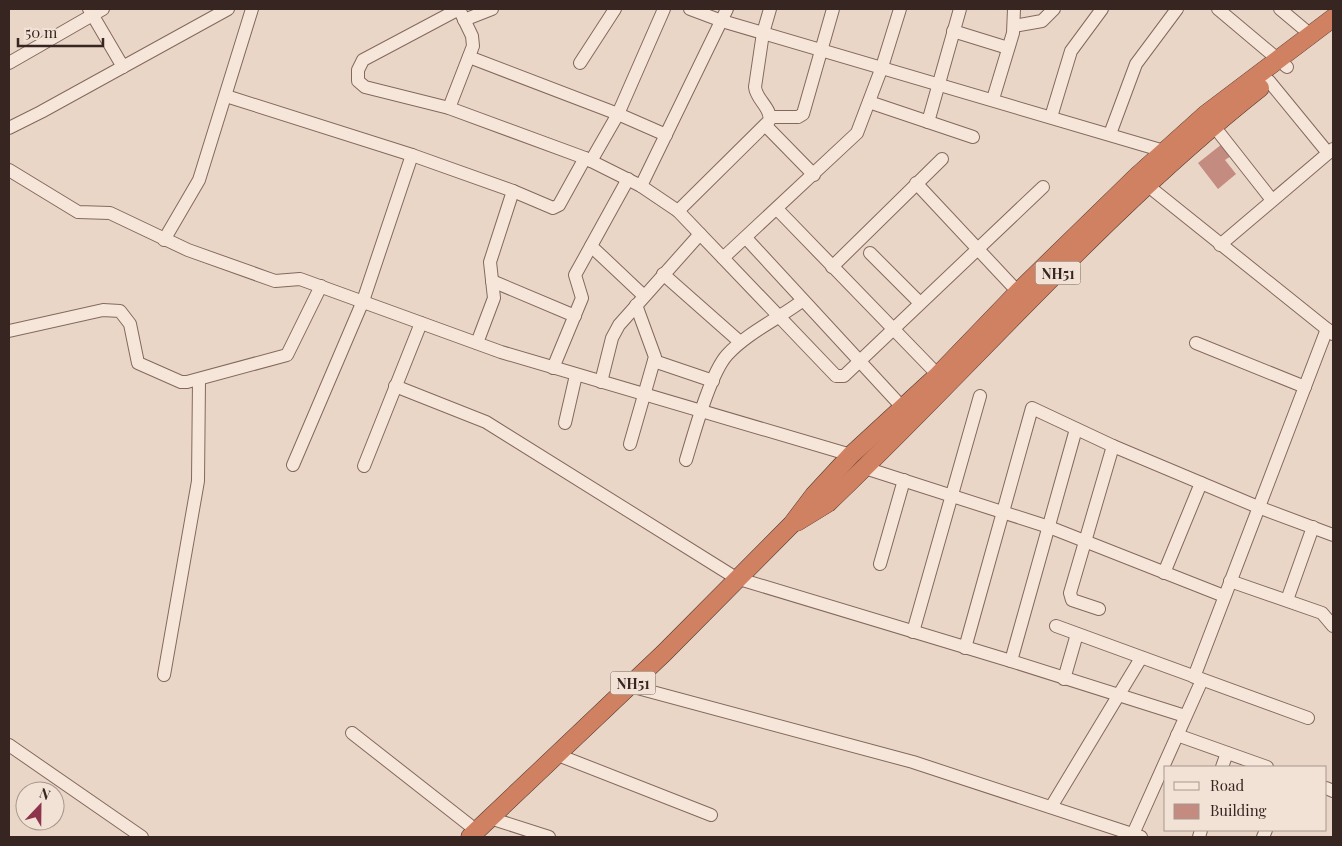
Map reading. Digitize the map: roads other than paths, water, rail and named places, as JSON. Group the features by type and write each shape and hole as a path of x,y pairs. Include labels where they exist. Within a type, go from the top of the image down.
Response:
{"highway":[{"name":"NH51","path":"473,834 630,686 792,524 814,495 851,455 938,375 1018,292 1141,180 1269,81 1282,64 1311,35 1333,18"},
{"name":"NH51","path":"792,524 821,509 865,468 1141,180 1164,151 1206,114 1333,32"}],"street":[{"path":"9,128 228,9"},
{"path":"164,240 199,180 252,9"},
{"path":"492,9 461,13 364,60 360,64 357,74 358,81 365,87 449,108 588,160 641,186 678,211 836,376 844,376 1043,187"},
{"path":"580,63 615,9"},
{"path":"226,96 412,155 513,191 549,208 556,208 618,114 664,9"},
{"path":"690,9 724,15 763,33 993,99 1164,151"},
{"path":"770,9 763,33 755,91 768,121 814,175"},
{"path":"678,211 768,121 798,117 803,114 833,9"},
{"path":"723,258 857,133 882,67 900,9"},
{"path":"928,122 960,9"},
{"path":"993,99 1014,26 1014,9"},
{"path":"1014,26 1042,21 1054,9"},
{"path":"1051,117 1071,51 1102,9"},
{"path":"1110,134 1136,64 1178,9"},
{"path":"1218,9 1282,64"},
{"path":"1280,9 1311,35"},
{"path":"9,63 95,11 123,67"},
{"path":"449,108 474,41 461,13"},
{"path":"641,186 724,15"},
{"path":"953,31 1008,48"},
{"path":"469,57 618,114 666,135"},
{"path":"1220,245 1330,151 1269,81"},
{"path":"869,102 973,136"},
{"path":"1213,125 1272,200"},
{"path":"293,465 363,301 412,155"},
{"path":"832,267 942,159"},
{"path":"9,170 78,212 110,212 164,240 275,281 296,278 477,343 553,368 851,455"},
{"path":"553,368 583,295 575,280 575,275 628,179"},
{"path":"1141,180 1220,245 1331,331 1305,387 1258,507 1224,596 1185,716 1165,766"},
{"path":"916,183 1018,292"},
{"path":"477,343 494,298 490,262 513,191"},
{"path":"777,209 938,375"},
{"path":"601,382 615,331 662,274 700,234"},
{"path":"746,238 802,301 902,407"},
{"path":"591,246 640,300 655,353 630,444"},
{"path":"870,253 920,303"},
{"path":"662,274 740,342"},
{"path":"492,281 575,316"},
{"path":"9,331 111,309 120,311 130,324 138,363 181,382 199,380 287,354 321,286"},
{"path":"686,460 701,411 724,358 740,342 780,318 802,301"},
{"path":"364,466 421,322"},
{"path":"1196,343 1305,387"},
{"path":"654,361 714,381"},
{"path":"565,423 576,375"},
{"path":"164,675 198,481 199,380"},
{"path":"396,386 486,422 736,578 1185,716"},
{"path":"913,632 954,496 980,396"},
{"path":"965,648 1030,408 1034,408 1113,446 1258,507 1333,535"},
{"path":"1011,661 1076,429"},
{"path":"1099,609 1070,598 1113,446"},
{"path":"865,468 1002,511 1224,596"},
{"path":"880,564 904,480"},
{"path":"1164,573 1201,483"},
{"path":"1287,600 1312,527"},
{"path":"1230,581 1322,612 1333,626"},
{"path":"1056,626 1308,718"},
{"path":"1064,680 1077,634"},
{"path":"1051,807 1120,696 1141,658"},
{"path":"630,686 896,757 1137,836 1164,768"},
{"path":"352,733 473,834"},
{"path":"1177,735 1264,766"},
{"path":"9,745 142,837"},
{"path":"1222,766 1227,753"},
{"path":"558,755 711,815"},
{"path":"490,818 549,837"}]}
